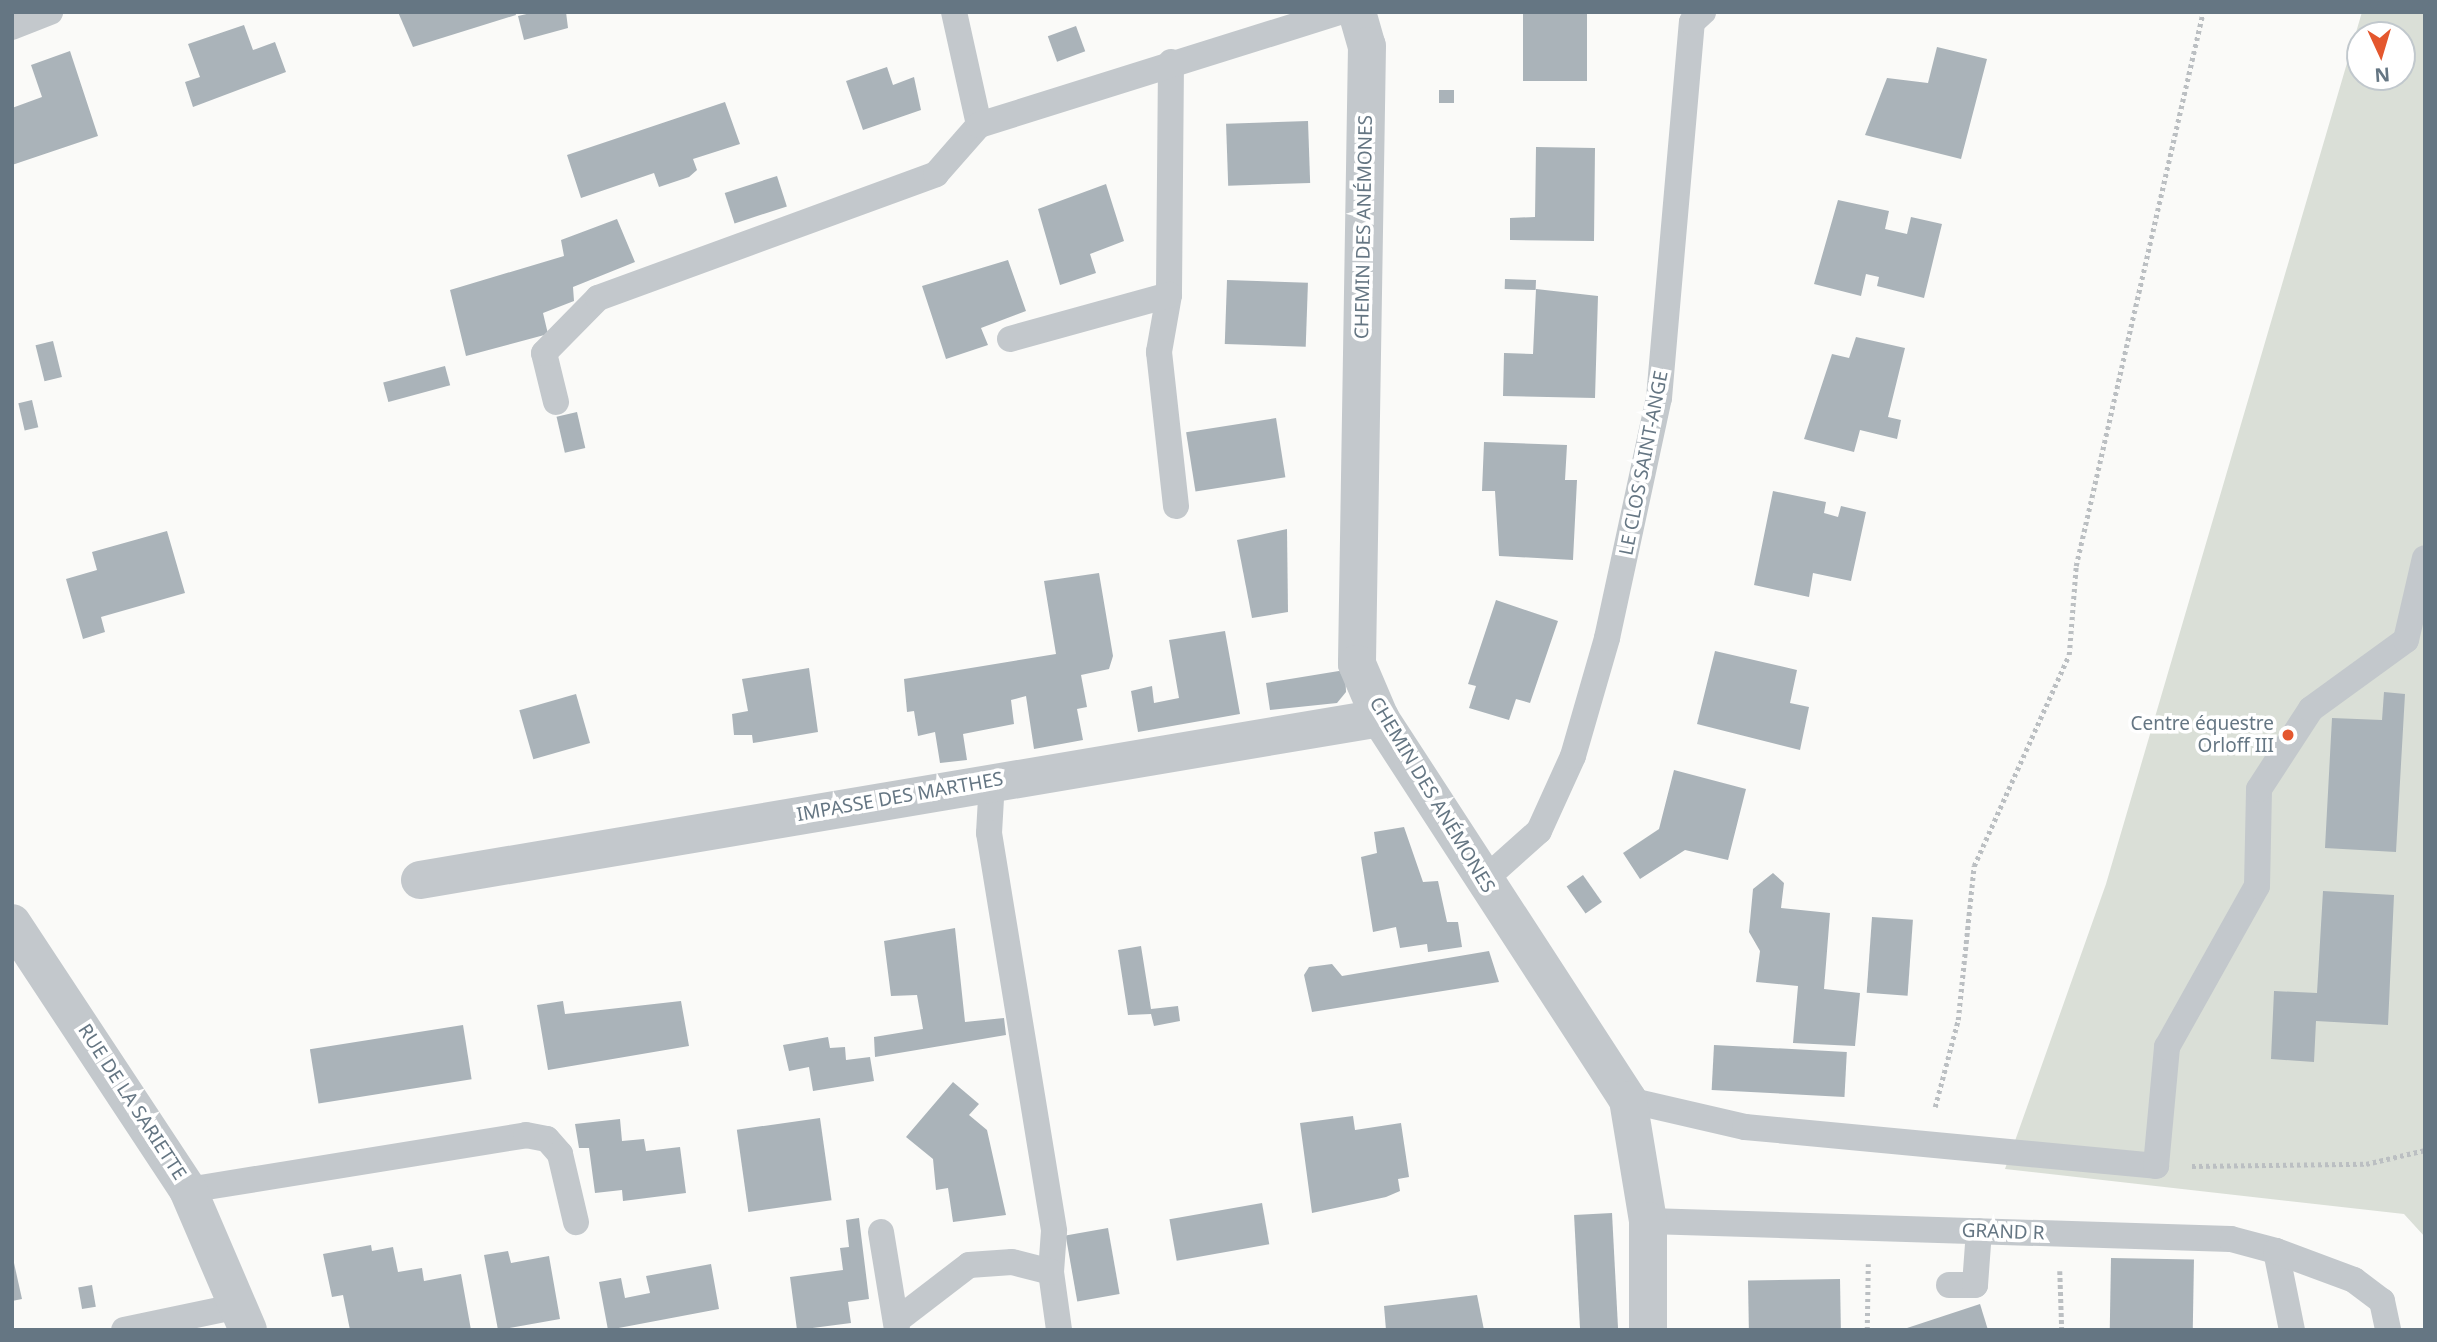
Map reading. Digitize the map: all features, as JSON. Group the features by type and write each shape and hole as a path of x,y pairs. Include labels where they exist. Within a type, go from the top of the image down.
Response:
{"street":[{"name":"CHEMIN DES ANÉMONES","path":"1357,12 1367,46 1357,664 1380,718 1483,881 1628,1100 1648,1221 1647,1330"},
{"name":"IMPASSE DES MARTHES","path":"420,880 992,781 1380,718"},
{"name":"RUE DE LA SARIETTE","path":"12,923 188,1190 244,1318"}],"lane":[{"path":"12,27 50,12"},
{"path":"954,12 979,125"},
{"path":"556,402 544,353 597,298 936,174 979,125 1171,62 1340,12"},
{"name":"LE CLOS SAINT-ANGE","path":"1483,881 1539,831 1573,756 1607,638 1659,398 1692,22 1703,12"},
{"path":"1171,62 1168,295 1159,352 1176,506"},
{"path":"1010,339 1168,295"},
{"path":"1628,1100 1745,1126 2156,1166 2167,1047 2257,887 2259,789 2311,709 2406,640 2425,558"},
{"path":"992,781 989,833 1054,1231 1051,1272 1059,1330"},
{"path":"188,1190 526,1135 547,1139 560,1154 576,1222"},
{"name":"GRAND R","path":"1648,1221 2231,1239 2276,1251 2354,1280 2382,1301 2388,1330"},
{"path":"1950,1285 1975,1285 1979,1231"},
{"path":"881,1232 897,1325"},
{"path":"2276,1251 2292,1330"},
{"path":"897,1325 969,1265 1012,1262 1051,1272"},
{"path":"124,1330 244,1318"}],"path":[{"path":"1925,1145 1958,1020 1974,866 2069,654 2076,566 2203,12"},
{"path":"2156,1166 2366,1164 2425,1150"},
{"path":"1867,1330 1869,1228"},
{"path":"2058,1234 2062,1330"}],"shaded area":[{"name":"Centre équestre Orloff III","path":"2362,12 2425,12 2425,1237 2404,1214 2005,1169 2106,884 2346,66 2346,91 2416,91 2416,21 2359,21"}],"building":[{"path":"398,12 515,12 516,15 413,47"},
{"path":"535,12 566,12 568,28 524,40 518,16"},
{"path":"1523,12 1587,12 1587,81 1523,81"},
{"path":"244,25 253,50 275,42 286,72 193,107 185,82 200,77 188,44"},
{"path":"1076,26 1085,51 1057,62 1048,36"},
{"path":"1937,47 1987,59 1961,159 1865,135 1887,78 1928,83"},
{"path":"70,51 98,136 12,165 12,108 42,97 31,65"},
{"path":"887,67 893,85 914,77 921,110 863,130 846,81"},
{"path":"1439,90 1454,90 1454,103 1439,103"},
{"path":"725,102 740,144 693,159 697,170 689,177 659,187 654,173 581,198 567,155"},
{"path":"1308,121 1310,183 1228,186 1226,124"},
{"path":"1536,147 1595,148 1594,241 1510,240 1510,218 1535,217"},
{"path":"777,176 787,206 735,223 725,193"},
{"path":"1106,184 1124,241 1090,254 1096,273 1060,285 1038,209"},
{"path":"1838,200 1889,211 1885,229 1907,234 1911,217 1942,224 1924,298 1877,286 1879,277 1866,274 1861,296 1814,284"},
{"path":"617,219 635,262 573,287 574,301 543,313 548,334 466,356 450,290 564,256 561,240"},
{"path":"1008,260 1026,311 981,328 988,345 946,359 922,286"},
{"path":"1505,279 1536,280 1536,290 1505,289"},
{"path":"1227,280 1308,283 1306,347 1225,344"},
{"path":"1536,289 1598,296 1595,398 1503,396 1504,353 1533,354"},
{"path":"1856,337 1905,348 1888,417 1901,420 1897,439 1860,430 1854,452 1804,439 1832,354 1849,358"},
{"path":"53,341 62,377 44,381 36,345"},
{"path":"445,366 450,385 388,402 383,383"},
{"path":"32,400 38,427 25,430 18,403"},
{"path":"577,412 585,448 565,453 557,417"},
{"path":"1276,418 1285,477 1196,491 1186,432"},
{"path":"1484,442 1567,445 1565,480 1577,480 1573,560 1499,556 1495,491 1482,491"},
{"path":"1773,491 1826,502 1824,513 1838,517 1841,506 1866,512 1851,581 1813,573 1809,597 1754,585"},
{"path":"1287,529 1288,612 1252,618 1237,540"},
{"path":"167,531 185,593 101,617 105,632 83,639 66,579 97,570 92,552"},
{"path":"1099,573 1113,656 1109,669 1081,675 1087,707 1077,709 1083,740 1034,749 1026,696 1011,700 1014,724 963,734 967,760 940,763 935,732 918,736 914,711 907,712 904,679 1056,654 1044,581"},
{"path":"1496,600 1558,621 1530,703 1516,699 1509,720 1469,708 1476,686 1468,684"},
{"path":"1225,631 1240,714 1138,732 1131,691 1152,686 1154,703 1179,698 1169,640"},
{"path":"1715,651 1797,670 1790,703 1809,707 1800,750 1697,724"},
{"path":"809,668 818,732 753,743 752,735 734,735 732,714 748,711 742,679"},
{"path":"1345,670 1346,692 1337,703 1270,710 1266,683"},
{"path":"2384,692 2405,694 2396,852 2325,848 2332,718 2382,720"},
{"path":"576,694 590,743 533,759 519,710"},
{"path":"1674,770 1746,789 1728,860 1685,850 1640,879 1623,853 1659,829"},
{"path":"1404,827 1423,882 1438,881 1447,922 1458,922 1462,947 1428,952 1427,944 1400,948 1396,927 1373,932 1361,857 1377,853 1374,832"},
{"path":"1773,873 1784,883 1781,908 1830,913 1824,989 1860,993 1855,1046 1793,1043 1798,986 1756,982 1760,951 1749,932 1753,889"},
{"path":"1583,875 1602,902 1586,914 1567,886"},
{"path":"2323,891 2394,895 2388,1025 2316,1021 2314,1062 2271,1059 2274,991 2317,993"},
{"path":"1872,917 1913,920 1908,996 1867,993"},
{"path":"955,928 965,1022 1004,1018 1006,1035 875,1057 874,1037 923,1029 917,995 891,996 884,941"},
{"path":"1141,946 1151,1009 1178,1006 1180,1021 1154,1026 1151,1014 1128,1015 1118,950"},
{"path":"1489,951 1499,982 1312,1012 1304,975 1309,967 1332,964 1342,976"},
{"path":"563,1001 565,1014 681,1001 689,1046 548,1070 537,1005"},
{"path":"463,1025 472,1079 319,1104 310,1049"},
{"path":"828,1037 830,1048 845,1047 846,1060 870,1057 874,1081 813,1091 809,1067 789,1071 783,1045"},
{"path":"1714,1045 1847,1052 1844,1097 1712,1090"},
{"path":"953,1082 979,1104 969,1115 987,1130 1006,1215 953,1222 948,1188 936,1190 933,1159 906,1137"},
{"path":"1353,1116 1355,1130 1401,1123 1409,1177 1398,1179 1400,1191 1386,1197 1312,1213 1300,1123"},
{"path":"820,1118 832,1200 748,1212 737,1130"},
{"path":"620,1119 622,1141 644,1139 646,1151 680,1147 686,1193 623,1201 622,1190 595,1193 589,1148 579,1148 575,1124"},
{"path":"1262,1203 1269,1244 1177,1261 1169,1219"},
{"path":"1612,1213 1618,1330 1580,1330 1574,1215"},
{"path":"859,1218 869,1299 848,1302 851,1323 797,1330 790,1277 843,1270 840,1248 849,1247 846,1220"},
{"path":"1108,1228 1120,1294 1077,1301 1066,1235"},
{"path":"371,1245 372,1251 393,1247 398,1272 422,1268 424,1281 461,1274 471,1330 350,1330 343,1295 332,1297 323,1254"},
{"path":"508,1251 511,1263 549,1256 560,1319 498,1330 484,1255"},
{"path":"12,1254 22,1299 12,1301"},
{"path":"2111,1258 2194,1259 2193,1330 2110,1330"},
{"path":"711,1264 719,1309 608,1330 599,1282 621,1278 625,1298 650,1293 646,1276"},
{"path":"1840,1279 1841,1330 1749,1330 1748,1281"},
{"path":"92,1285 96,1307 82,1309 78,1287"},
{"path":"1477,1295 1484,1330 1386,1330 1384,1306"},
{"path":"1980,1304 1988,1330 1904,1330 1904,1329"}],"place":[{"name":"Centre équestre Orloff III","path":"2288,735"}]}
